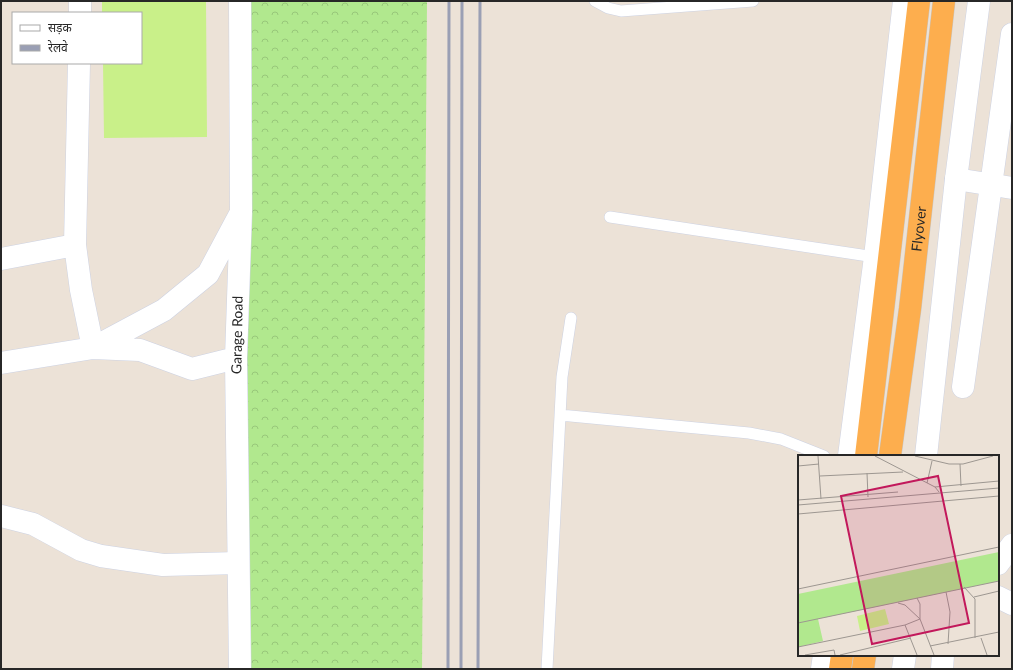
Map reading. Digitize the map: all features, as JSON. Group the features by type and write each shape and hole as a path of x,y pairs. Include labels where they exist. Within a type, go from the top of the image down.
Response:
{"highway":[{"name":"Flyover","path":"866,455 919,1"},
{"name":"Flyover","path":"890,455 928,153 944,1"},
{"path":"840,669 842,656"},
{"path":"863,669 865,656"}],"street":[{"path":"80,1 80,12"},
{"name":"Garage Road","path":"240,1 241,212 236,358 240,669"},
{"path":"849,455 875,258 904,1"},
{"path":"926,455 956,179 979,1"},
{"path":"963,387 1012,34"},
{"path":"79,64 75,245 81,290 93,348"},
{"path":"956,179 1012,188"},
{"path":"93,348 164,310 208,274 241,212"},
{"path":"1,259 75,245"},
{"path":"1,363 93,348 140,350 192,369 236,358"},
{"path":"1,516 33,524 81,550 101,556 163,565 238,562"},
{"path":"999,563 1012,545"},
{"path":"999,598 1012,604"},
{"path":"822,669 824,656"},
{"path":"902,669 905,656"},
{"path":"942,669 943,656"}],"lane":[{"path":"595,1 608,8 621,10 753,1"},
{"path":"610,217 875,258"},
{"path":"547,669 562,377 571,318"},
{"path":"560,415 749,433 781,439 821,455"}],"green space":[{"path":"102,1 206,1 207,137 104,138 103,64 142,64 142,12 102,12"},
{"path":"240,1 427,1 422,669 240,669"}],"railway":[{"path":"448,669 449,1"},
{"path":"461,669 462,1"},
{"path":"478,669 480,1"}]}
